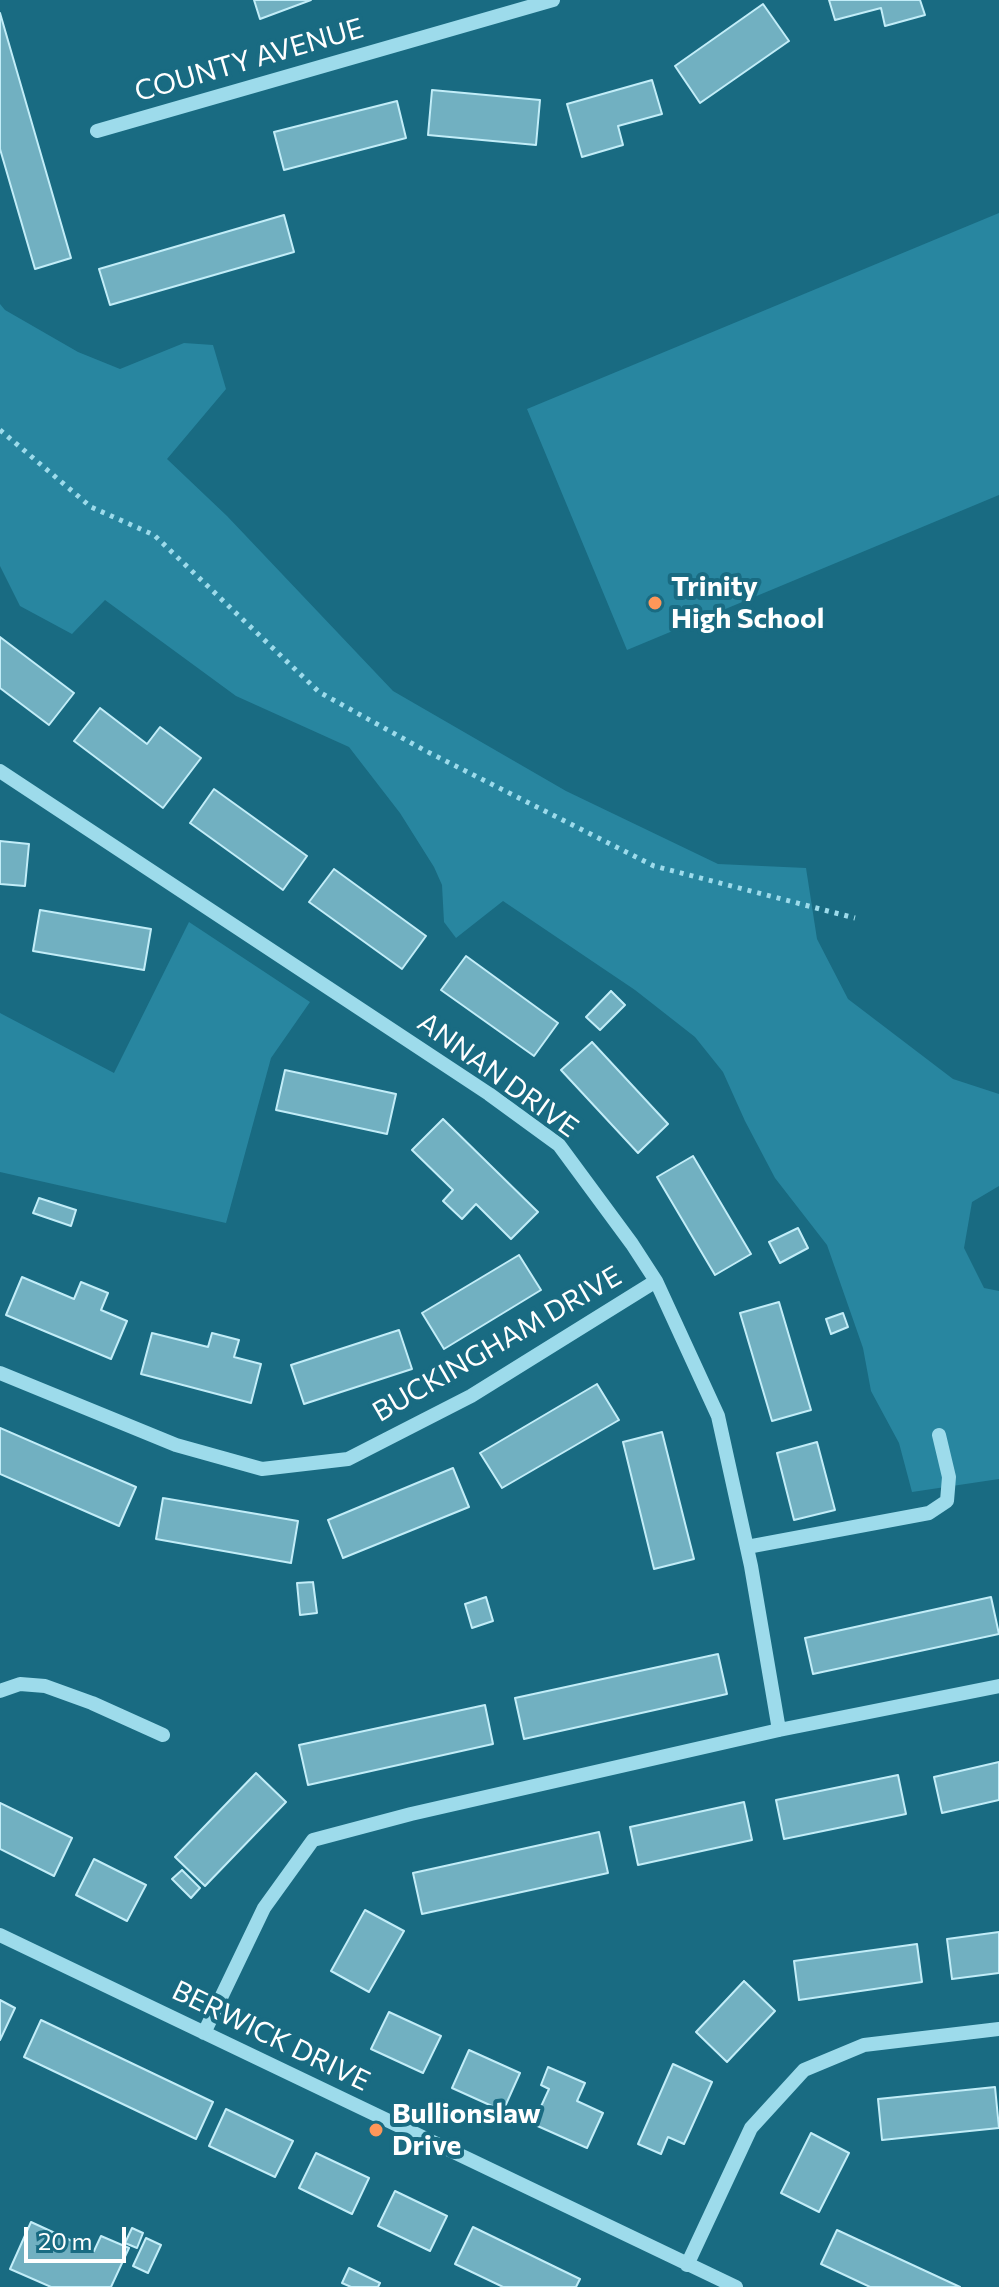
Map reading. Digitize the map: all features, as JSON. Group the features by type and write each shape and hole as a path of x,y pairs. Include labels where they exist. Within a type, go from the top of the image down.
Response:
{"street":[{"name":"COUNTY AVENUE","path":"97,131 553,0"},
{"name":"ANNAN DRIVE","path":"0,771 489,1094 559,1145 656,1281 718,1416 747,1547 779,1730"},
{"name":"BUCKINGHAM DRIVE","path":"0,1373 176,1445 262,1469 348,1459 471,1396 656,1281"},
{"path":"747,1547 929,1513 947,1501 949,1477 939,1435"},
{"path":"0,1691 20,1684 45,1686 163,1735"},
{"path":"204,2033 264,1908 313,1840 411,1814 779,1730 999,1686"},
{"name":"BERWICK DRIVE","path":"0,1935 736,2287"},
{"path":"687,2265 751,2128 804,2070 864,2045 999,2029"}],"path":[{"path":"0,430 91,507 154,535 319,692 424,750 654,866 855,918"}],"shaded area":[{"path":"999,213 999,495 627,650 527,409"},
{"path":"0,304 5,310 78,352 120,369 184,343 213,345 226,389 167,459 227,516 393,691 566,791 718,864 806,868 817,939 848,999 953,1079 999,1094 999,1186 972,1202 964,1248 984,1288 999,1291 999,1479 912,1492 899,1443 871,1391 863,1348 827,1245 775,1178 723,1072 695,1037 635,990 503,901 456,938 444,922 442,885 434,867 400,813 349,747 236,696 105,600 72,634 20,606 0,566"},
{"path":"189,922 310,1002 271,1058 226,1223 0,1172 0,1013 114,1073"}],"building":[{"path":"254,0 311,0 260,19"},
{"path":"829,0 920,0 925,15 885,26 881,8 835,20"},
{"path":"763,4 789,41 700,103 675,66"},
{"path":"0,13 71,258 35,269 0,149"},
{"path":"652,80 662,114 618,126 623,145 582,157 567,104"},
{"path":"432,90 540,100 536,145 428,135"},
{"path":"397,101 406,138 284,170 274,132"},
{"path":"284,215 294,252 110,305 99,269"},
{"path":"0,637 74,693 49,725 0,688"},
{"path":"100,708 147,744 160,727 201,758 163,808 74,741"},
{"path":"214,789 307,856 283,890 190,823"},
{"path":"0,841 29,844 25,886 0,884"},
{"path":"334,869 426,936 402,969 309,902"},
{"path":"40,910 151,929 144,970 33,951"},
{"path":"466,956 558,1023 534,1056 441,990"},
{"path":"611,991 625,1005 600,1030 586,1017"},
{"path":"592,1042 668,1124 638,1153 561,1070"},
{"path":"285,1070 396,1094 387,1134 276,1110"},
{"path":"443,1119 538,1212 511,1239 476,1204 462,1219 443,1201 453,1190 412,1150"},
{"path":"693,1156 751,1254 715,1275 657,1177"},
{"path":"39,1198 76,1210 71,1226 33,1213"},
{"path":"798,1228 808,1248 780,1263 769,1242"},
{"path":"519,1255 541,1290 444,1349 422,1313"},
{"path":"22,1277 74,1299 81,1282 108,1293 101,1310 127,1321 111,1359 6,1315"},
{"path":"779,1302 811,1410 772,1421 740,1313"},
{"path":"843,1313 848,1327 831,1334 826,1319"},
{"path":"399,1330 412,1369 304,1404 291,1365"},
{"path":"152,1333 208,1347 212,1333 239,1340 234,1357 261,1364 251,1403 141,1374"},
{"path":"597,1384 619,1420 502,1488 480,1453"},
{"path":"0,1428 136,1487 119,1526 0,1474"},
{"path":"662,1432 694,1559 654,1569 623,1442"},
{"path":"817,1442 835,1510 794,1520 777,1453"},
{"path":"453,1468 469,1507 343,1558 328,1520"},
{"path":"163,1498 298,1521 291,1563 156,1539"},
{"path":"313,1582 317,1613 300,1615 297,1583"},
{"path":"486,1597 493,1621 472,1628 465,1604"},
{"path":"991,1597 999,1634 813,1674 805,1638"},
{"path":"718,1654 727,1694 524,1739 515,1698"},
{"path":"485,1705 493,1744 308,1785 299,1745"},
{"path":"999,1762 999,1800 942,1813 934,1777"},
{"path":"256,1773 286,1802 205,1886 175,1857"},
{"path":"898,1775 906,1814 784,1839 776,1800"},
{"path":"744,1802 752,1840 638,1865 630,1827"},
{"path":"0,1803 72,1838 54,1876 0,1849"},
{"path":"599,1832 608,1873 422,1914 413,1873"},
{"path":"94,1859 146,1885 127,1921 76,1895"},
{"path":"182,1870 200,1888 191,1898 172,1879"},
{"path":"365,1910 404,1931 369,1992 331,1971"},
{"path":"999,1932 999,1973 952,1979 947,1939"},
{"path":"917,1944 922,1982 799,2000 794,1961"},
{"path":"744,1981 775,2011 727,2062 696,2032"},
{"path":"0,2000 15,2008 0,2040"},
{"path":"389,2012 441,2036 423,2073 371,2049"},
{"path":"41,2020 213,2102 196,2139 24,2057"},
{"path":"469,2050 520,2073 503,2111 452,2088"},
{"path":"673,2064 712,2082 684,2144 668,2137 661,2154 638,2144"},
{"path":"548,2067 585,2083 577,2101 603,2113 587,2148 533,2124 549,2089 541,2085"},
{"path":"995,2087 999,2128 882,2140 878,2099"},
{"path":"226,2109 293,2141 275,2177 209,2146"},
{"path":"811,2133 849,2153 819,2212 781,2193"},
{"path":"316,2153 369,2178 352,2214 299,2188"},
{"path":"395,2191 447,2216 430,2251 378,2226"},
{"path":"31,2222 94,2251 101,2236 129,2248 111,2287 51,2287 10,2269"},
{"path":"473,2227 580,2279 576,2287 503,2287 455,2264"},
{"path":"132,2228 143,2233 137,2248 125,2243"},
{"path":"837,2230 960,2287 870,2287 821,2264"},
{"path":"146,2238 161,2245 148,2273 133,2266"},
{"path":"349,2268 380,2283 378,2287 351,2287 342,2283"}],"place":[{"name":"Trinity High School","path":"655,603"},
{"name":"Bullionslaw Drive","path":"376,2130"}]}
